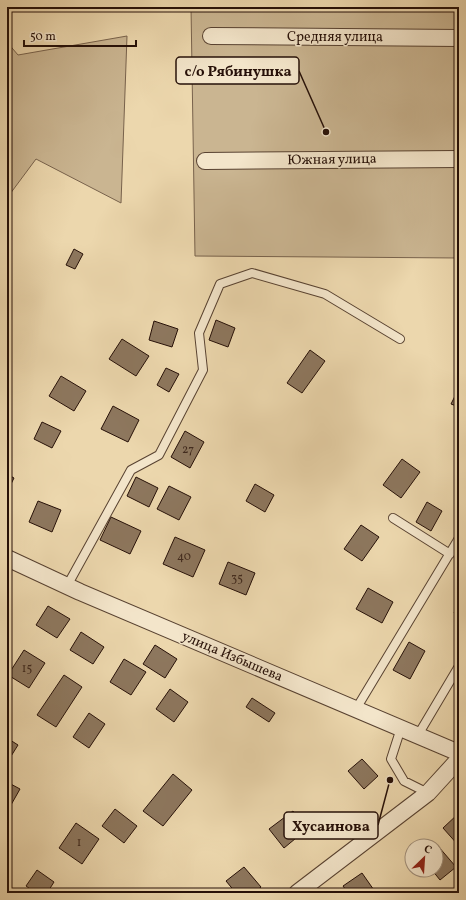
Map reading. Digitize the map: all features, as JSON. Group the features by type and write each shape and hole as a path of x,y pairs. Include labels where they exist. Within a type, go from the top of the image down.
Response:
{"street":[{"name":"Средняя улица","path":"210,36 459,38"},
{"name":"Южная улица","path":"205,161 459,158"},
{"name":"улица Избышева","path":"7,558 67,586 459,753"},
{"path":"297,893 428,793 459,759"}],"lane":[{"path":"67,586 131,470 160,455 204,370 199,333 220,284 252,273 325,294 400,339"},
{"path":"393,518 450,554"},
{"path":"356,709 459,538"},
{"path":"418,735 459,666"},
{"path":"401,728 391,759 404,781 428,793"}],"shaded area":[{"path":"191,7 459,7 459,258 195,256"},
{"path":"127,36 121,203 36,159 7,198 7,42 18,55"}],"building":[{"path":"74,249 83,254 75,269 66,265"},
{"path":"216,320 235,328 228,347 209,340"},
{"path":"154,321 178,329 172,347 149,340"},
{"path":"122,339 149,356 136,376 109,359"},
{"path":"310,350 325,361 302,393 287,383"},
{"path":"166,368 179,374 169,392 157,385"},
{"path":"61,376 86,391 74,411 49,396"},
{"path":"459,388 459,407 451,404"},
{"path":"113,406 139,420 128,442 101,429"},
{"path":"42,422 61,431 52,448 34,439"},
{"path":"185,431 204,442 190,468 171,457"},
{"path":"402,459 420,472 401,498 383,485"},
{"path":"7,474 14,478 7,492"},
{"path":"136,477 158,488 149,507 127,496"},
{"path":"255,484 274,495 265,512 246,501"},
{"path":"169,486 191,497 179,520 157,509"},
{"path":"38,501 61,510 52,532 29,522"},
{"path":"427,502 442,511 431,531 416,522"},
{"path":"111,517 141,531 130,554 100,540"},
{"path":"361,525 379,537 362,561 344,549"},
{"path":"175,537 205,550 193,577 163,564"},
{"path":"228,562 255,573 246,595 219,584"},
{"path":"368,588 393,602 382,623 356,609"},
{"path":"459,604 459,616 454,613"},
{"path":"48,606 70,619 57,638 36,625"},
{"path":"81,632 104,647 93,664 70,650"},
{"path":"409,642 425,651 410,679 393,670"},
{"path":"155,645 177,659 165,678 143,664"},
{"path":"24,650 45,663 29,688 8,675"},
{"path":"124,659 146,672 131,695 110,682"},
{"path":"64,675 82,687 56,727 37,715"},
{"path":"170,689 188,702 174,722 156,709"},
{"path":"252,698 275,713 269,722 246,707"},
{"path":"89,713 105,724 89,748 73,737"},
{"path":"7,738 18,745 8,761 7,760"},
{"path":"362,759 378,776 364,789 348,771"},
{"path":"173,774 192,790 163,826 143,811"},
{"path":"7,782 20,789 7,812"},
{"path":"115,809 137,826 124,843 102,826"},
{"path":"293,811 307,829 284,848 269,829"},
{"path":"459,813 459,846 443,828"},
{"path":"76,823 99,839 82,864 59,848"},
{"path":"444,853 456,867 444,877"},
{"path":"244,867 261,887 254,893 236,893 226,881"},
{"path":"37,870 54,882 47,893 36,893 26,886"},
{"path":"362,873 376,893 348,893 343,886"}],"place":[{"name":"с/о Рябинушка","path":"326,132"},
{"name":"Хусаинова","path":"390,780"}]}
